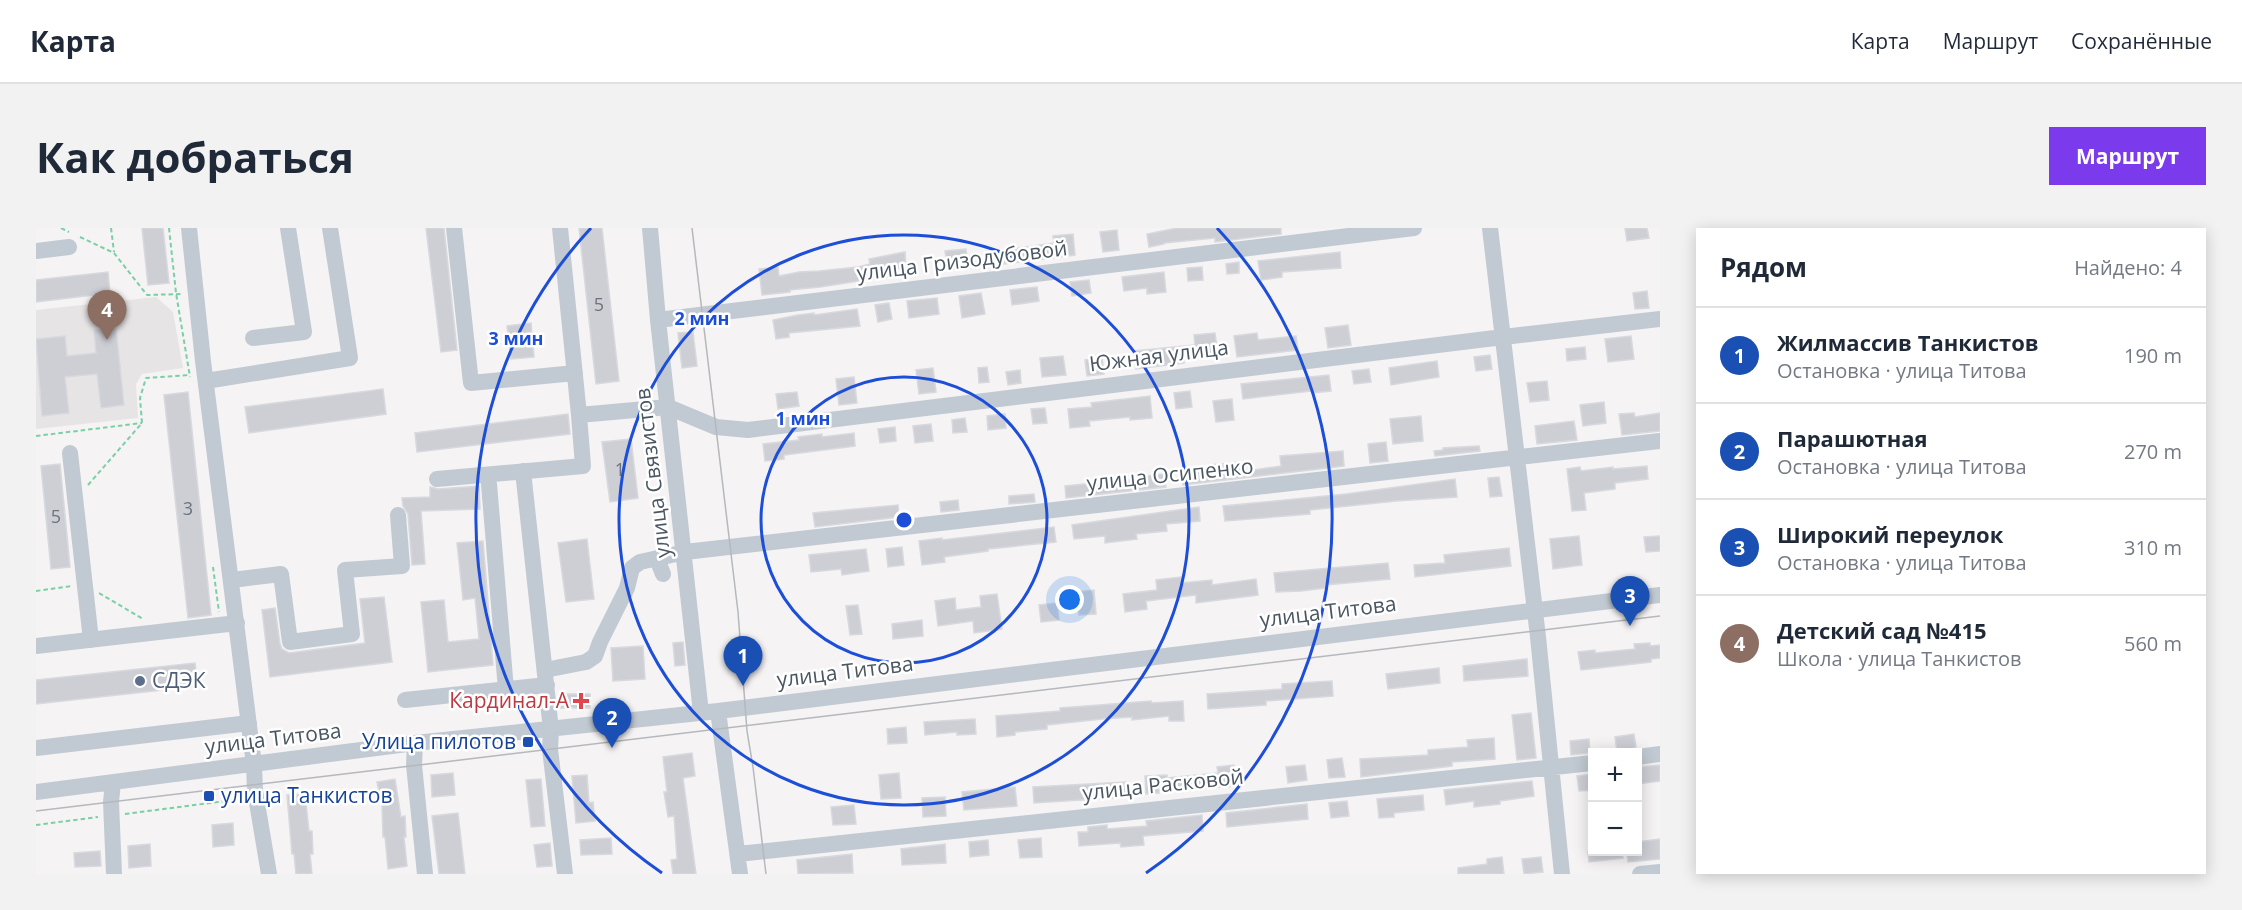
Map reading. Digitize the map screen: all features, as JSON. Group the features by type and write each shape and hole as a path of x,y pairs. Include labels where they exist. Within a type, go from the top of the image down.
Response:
{"street":[{"path":"189,228 197,294 195,378 232,580 256,797 269,874"},
{"path":"253,338 304,332 288,228"},
{"path":"195,378 350,358 330,228"},
{"path":"454,228 471,383 574,373"},
{"path":"437,479 583,466 560,228"},
{"name":"улица Связистов","path":"650,228 658,320 685,552 709,712 740,874"},
{"name":"улица Гризодубовой","path":"658,320 1414,228"},
{"path":"1490,228 1562,874"},
{"path":"36,251 69,247"},
{"name":"Южная улица","path":"668,407 716,427 748,430 1660,319"},
{"path":"579,415 668,407"},
{"name":"улица Осипенко","path":"546,678 595,656 627,588 632,568 640,562 660,566 685,552 710,552 1660,441"},
{"path":"70,453 91,639"},
{"path":"523,471 565,874"},
{"path":"489,484 506,690"},
{"path":"232,580 281,574 290,642 352,634 345,570 402,566 398,514"},
{"name":"улица Титова","path":"36,792 415,743 709,712 1660,595"},
{"path":"36,646 237,623"},
{"path":"405,700 506,690 546,678"},
{"path":"36,748 249,723"},
{"path":"415,743 415,771 425,874"},
{"path":"1642,756 1660,754"},
{"name":"улица Расковой","path":"738,854 1588,765"},
{"path":"112,782 114,874"},
{"path":"1640,874 1660,872"}],"path":[{"path":"61,228 114,254 147,296 176,293 197,294"},
{"path":"111,228 114,254"},
{"path":"75,500 142,423 140,398 146,378 195,378 176,293 169,228"},
{"path":"36,436 142,423"},
{"path":"36,591 85,585 144,620"},
{"path":"36,825 256,797"}],"shaded area":[{"path":"156,297 173,312 183,368 142,374 136,384 138,418 36,429 36,310"}],"building":[{"path":"142,228 163,228 169,283 148,285"},
{"path":"426,228 444,228 457,350 441,352"},
{"path":"579,228 602,228 619,381 596,384"},
{"path":"1177,228 1281,228 1281,234 1215,242 1215,238 1164,243 1149,247 1147,234"},
{"path":"1625,228 1647,228 1649,238 1627,241"},
{"path":"1117,230 1119,250 1103,252 1100,232"},
{"path":"1073,234 1075,255 988,266 986,253 1054,243 1053,236"},
{"path":"966,249 968,267 948,270 945,251"},
{"path":"905,252 906,269 890,270 891,276 762,295 759,269 778,267 779,276 858,267 870,264 869,259"},
{"path":"1340,252 1341,268 1282,272 1282,277 1261,280 1258,261"},
{"path":"1239,262 1239,273 1227,274 1226,264"},
{"path":"1202,267 1203,280 1188,281 1187,268"},
{"path":"108,272 110,293 36,302 36,280"},
{"path":"1164,272 1166,292 1147,294 1147,288 1124,291 1122,277"},
{"path":"1089,280 1091,293 1072,296 1070,282"},
{"path":"1037,287 1039,301 1012,305 1010,290"},
{"path":"1647,291 1649,308 1635,309 1633,293"},
{"path":"981,293 985,314 962,318 959,296"},
{"path":"937,298 939,314 909,318 907,301"},
{"path":"889,303 892,319 878,322 875,305"},
{"path":"857,309 860,326 789,333 789,337 776,339 773,320"},
{"path":"531,323 534,357 511,359 507,326"},
{"path":"1348,325 1351,345 1328,348 1325,328"},
{"path":"116,328 124,405 101,408 97,374 65,377 69,413 42,416 36,339 65,336 67,356 96,353 94,330"},
{"path":"693,332 697,366 682,368 678,333"},
{"path":"1215,333 1218,355 1184,359 1184,363 1136,369 1134,351 1195,345 1194,335"},
{"path":"1257,333 1258,340 1296,336 1298,350 1237,357 1234,336"},
{"path":"1631,336 1634,359 1608,362 1605,339"},
{"path":"1585,347 1586,359 1567,361 1566,349"},
{"path":"1490,355 1492,369 1476,371 1474,357"},
{"path":"1063,356 1066,375 1042,377 1040,358"},
{"path":"1102,358 1104,374 1087,376 1085,360"},
{"path":"1437,361 1439,377 1391,385 1389,368"},
{"path":"987,367 989,382 979,383 978,368"},
{"path":"933,368 936,392 919,394 916,370"},
{"path":"1369,369 1371,382 1354,384 1352,371"},
{"path":"1020,370 1021,383 1008,385 1006,372"},
{"path":"1329,375 1331,391 1312,393 1311,391 1243,399 1241,384"},
{"path":"854,377 857,403 839,405 836,379"},
{"path":"1547,381 1549,400 1530,402 1527,383"},
{"path":"383,389 386,414 249,433 245,407"},
{"path":"1190,391 1192,407 1176,409 1174,393"},
{"path":"188,392 211,615 188,618 164,395"},
{"path":"797,392 799,406 778,409 776,394"},
{"path":"1150,396 1152,418 1130,420 1130,417 1089,421 1090,426 1070,428 1068,409 1092,407 1091,403"},
{"path":"1232,399 1234,420 1216,422 1213,401"},
{"path":"1604,402 1606,423 1583,426 1580,405"},
{"path":"1045,408 1047,423 1033,424 1031,409"},
{"path":"1634,413 1635,417 1660,413 1660,431 1622,435 1619,414"},
{"path":"568,414 570,434 417,452 415,433"},
{"path":"1005,414 1006,428 988,430 987,416"},
{"path":"1421,416 1423,441 1393,444 1390,419"},
{"path":"965,418 967,432 953,433 952,420"},
{"path":"1574,421 1577,440 1537,444 1535,426"},
{"path":"931,424 933,441 915,443 913,426"},
{"path":"895,427 896,441 880,443 878,429"},
{"path":"854,433 855,446 784,455 784,459 765,461 763,444 799,440 798,437 822,434 822,437"},
{"path":"631,439 638,498 610,502 602,442"},
{"path":"1386,442 1388,461 1370,463 1368,444"},
{"path":"1479,446 1480,451 1435,456 1434,451 1443,450 1443,448"},
{"path":"1343,451 1344,466 1183,485 1182,471 1210,467 1210,465 1240,462 1241,472 1281,466 1280,456"},
{"path":"60,464 70,567 51,569 41,466"},
{"path":"1647,466 1648,479 1615,483 1615,489 1584,493 1586,510 1572,511 1567,469 1580,467 1581,471"},
{"path":"1164,474 1166,487 1066,498 1065,486"},
{"path":"1499,477 1502,496 1490,497 1488,478"},
{"path":"1455,479 1457,497 1396,501 1310,510 1310,514 1225,521 1223,506 1346,494"},
{"path":"479,486 480,509 421,511 425,564 412,565 408,514 403,506 402,498 430,497 430,487 438,489"},
{"path":"1034,494 1035,502 1009,504 1009,496"},
{"path":"958,500 959,510 941,512 940,502"},
{"path":"898,505 899,517 815,527 813,513"},
{"path":"1199,507 1200,521 1166,524 1167,531 1136,534 1137,539 1105,543 1105,536 1074,539 1072,525"},
{"path":"1054,527 1056,542 988,549 988,551 944,557 945,562 922,565 919,541"},
{"path":"1579,536 1582,565 1553,569 1550,539"},
{"path":"1660,536 1660,551 1646,552 1644,537"},
{"path":"587,539 594,599 566,602 558,543"},
{"path":"483,541 493,665 428,672 421,602 444,600 448,642 479,639 475,598 463,600 457,543"},
{"path":"902,547 904,565 888,567 886,549"},
{"path":"1509,548 1511,566 1415,577 1414,565 1445,563 1444,555"},
{"path":"866,549 869,571 842,575 841,569 811,572 809,555"},
{"path":"1388,563 1390,579 1325,585 1325,588 1301,591 1276,592 1274,573"},
{"path":"1181,577 1181,583 1212,580 1212,585 1256,579 1258,595 1196,603 1196,595 1146,601 1147,609 1125,612 1123,594 1157,590 1156,580"},
{"path":"1094,590 1096,614 1079,615 1077,592"},
{"path":"997,594 1002,629 974,633 973,621 938,626 935,601 955,598 956,610 981,607 980,596"},
{"path":"384,597 392,662 270,677 262,610 275,608 280,644 282,649 289,653 365,643 360,599"},
{"path":"1057,603 1059,620 1041,622 1039,605"},
{"path":"858,605 862,634 850,635 846,606"},
{"path":"922,620 923,636 893,639 892,624"},
{"path":"683,642 685,665 675,666 673,643"},
{"path":"1650,643 1650,646 1660,645 1660,658 1651,659 1651,662 1581,670 1578,652 1595,650 1595,653 1635,649 1634,644"},
{"path":"643,646 645,679 613,681 611,648"},
{"path":"1527,659 1528,676 1464,681 1463,666"},
{"path":"195,663 198,686 36,704 36,680"},
{"path":"1439,668 1440,683 1388,689 1386,674"},
{"path":"1332,681 1333,696 1266,701 1266,705 1208,709 1207,694 1282,689 1282,684"},
{"path":"559,694 590,694 590,708 559,708"},
{"path":"1151,701 1152,703 1183,701 1184,721 1169,721 1169,716 1132,720 1132,717 1102,719 1047,725 1047,729 1015,732 1015,735 997,737 996,716"},
{"path":"1531,713 1536,758 1517,760 1512,715"},
{"path":"975,719 976,734 957,735 957,732 925,735 924,722"},
{"path":"906,727 907,743 888,744 887,729"},
{"path":"1634,734 1636,747 1616,748 1615,737"},
{"path":"1494,738 1495,759 1452,762 1452,766 1361,777 1360,759 1428,755 1428,750 1468,747 1467,740"},
{"path":"1589,739 1588,753 1571,755 1570,741"},
{"path":"692,753 695,776 683,778 696,874 673,874 671,860 677,859 674,816 668,817 664,792 667,792 663,757"},
{"path":"1342,758 1345,777 1329,778 1327,760"},
{"path":"1234,765 1236,786 1178,790 1178,787 1159,788 1159,793 1146,794 1145,776 1167,775 1167,778 1218,773 1217,767"},
{"path":"1305,765 1307,780 1288,783 1286,767"},
{"path":"1660,765 1660,781 1642,783 1642,767"},
{"path":"453,773 455,795 432,797 431,775"},
{"path":"899,773 901,798 881,799 879,775"},
{"path":"587,775 589,803 593,802 595,821 576,823 572,776"},
{"path":"1588,775 1588,790 1579,791 1577,776"},
{"path":"395,779 401,817 405,816 406,837 404,837 407,866 388,869 385,837 383,837 382,805 377,782"},
{"path":"541,779 545,826 531,827 526,780"},
{"path":"1532,781 1534,796 1474,807 1474,801 1446,805 1444,790"},
{"path":"1126,782 1128,797 1034,803 1033,787"},
{"path":"1015,787 1017,806 964,810 962,792"},
{"path":"305,794 309,831 312,831 313,854 310,854 312,874 296,874 287,795"},
{"path":"1423,795 1424,810 1394,813 1394,817 1379,818 1377,799"},
{"path":"945,797 946,816 923,817 922,798"},
{"path":"1347,801 1349,816 1331,818 1329,803"},
{"path":"1307,804 1308,819 1227,827 1226,813"},
{"path":"854,805 856,824 833,825 831,807"},
{"path":"458,813 465,874 439,874 432,816"},
{"path":"1202,815 1203,831 1143,836 1144,845 1121,847 1120,843 1079,846 1078,832 1088,832 1088,827 1107,825 1107,829 1147,826 1146,821"},
{"path":"233,823 234,845 213,847 212,825"},
{"path":"611,838 612,854 581,855 580,840"},
{"path":"1041,838 1042,857 1020,858 1018,840"},
{"path":"1660,839 1660,859 1628,862 1627,856 1642,856 1642,841"},
{"path":"988,840 989,855 970,857 969,842"},
{"path":"550,843 552,866 537,867 534,845"},
{"path":"150,844 151,866 129,868 128,846"},
{"path":"945,844 946,863 902,865 901,849"},
{"path":"100,851 101,866 75,867 74,853"},
{"path":"852,854 853,873 798,874 797,860"},
{"path":"1588,856 1623,856 1623,858 1589,862"},
{"path":"1502,857 1504,874 1458,874 1458,868 1487,864 1487,859"},
{"path":"1541,857 1543,872 1524,874 1522,859"}],"tram line":[{"path":"692,228 738,612 747,731 766,874"},
{"path":"36,811 1660,616"}],"place":[{"name":"Детский сад №415","path":"107,340"},
{"name":"Широкий переулок","path":"1630,626"},
{"name":"СДЭК","path":"140,681"},
{"name":"Жилмассив Танкистов","path":"743,686"},
{"name":"Кардинал-А","path":"581,701"},
{"name":"Улица пилотов","path":"528,742"},
{"name":"Парашютная","path":"612,748"},
{"name":"улица Танкистов","path":"209,796"}]}
